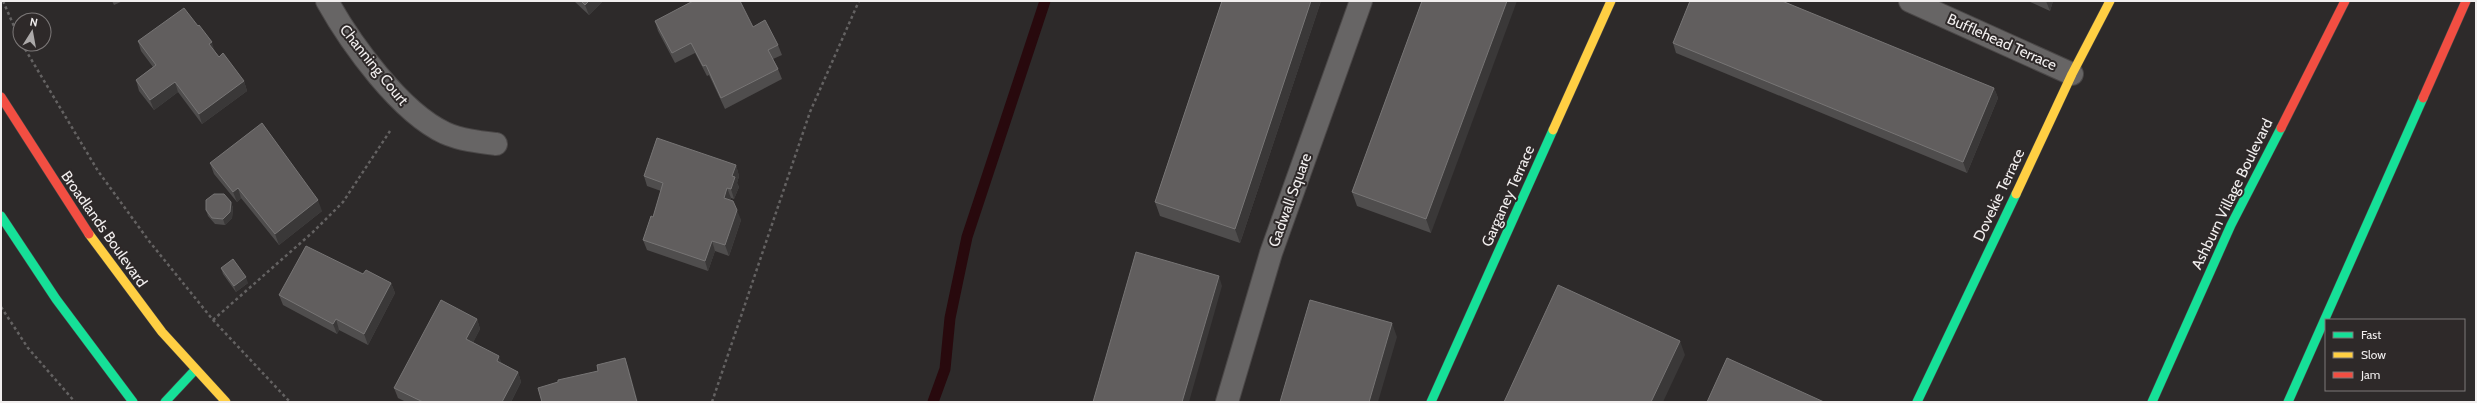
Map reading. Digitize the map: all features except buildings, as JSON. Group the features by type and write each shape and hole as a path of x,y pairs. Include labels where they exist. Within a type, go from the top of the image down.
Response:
{"main road":[{"name":"Garganey Terrace","path":"1431,402 1611,1"},
{"name":"Dovekie Terrace","path":"1917,402 2072,74 2110,1"},
{"name":"Ashburn Village Boulevard","path":"2152,402 2231,224 2345,1"},
{"path":"2288,402 2466,1"},
{"name":"Broadlands Boulevard","path":"1,97 29,143 106,258 152,321 194,371 226,402"},
{"path":"1,216 56,299 133,402"},
{"path":"164,402 194,371"}],"street":[{"name":"Channing Court","path":"327,1 378,74 414,114 446,133 478,142 496,144"},
{"name":"Gadwall Square","path":"1227,402 1271,253 1361,1"},
{"name":"Bufflehead Terrace","path":"1910,1 2072,74"}],"path":[{"path":"3,1 12,22"},
{"path":"712,402 810,112 859,1"},
{"path":"27,52 98,171 149,241 212,320 290,402"},
{"path":"212,320 313,232 343,202 407,105"},
{"path":"1,307 28,348 75,402"}],"waterway":[{"path":"933,402 945,369 950,318 967,237 1045,1"}],"traffic: fast":[{"path":"2288,402 2423,98"},
{"path":"2152,402 2231,225 2281,128"},
{"path":"1431,402 1553,130"},
{"path":"1917,402 2016,194"},
{"path":"1,216 56,299 133,402"},
{"path":"165,402 194,371"}],"traffic: slow":[{"path":"1553,130 1611,1"},
{"path":"2016,194 2072,74 2110,1"},
{"path":"89,234 162,332 226,402"}],"traffic: jam":[{"path":"2281,128 2345,1"},
{"path":"2423,98 2466,1"},
{"path":"1,97 89,234"}]}
